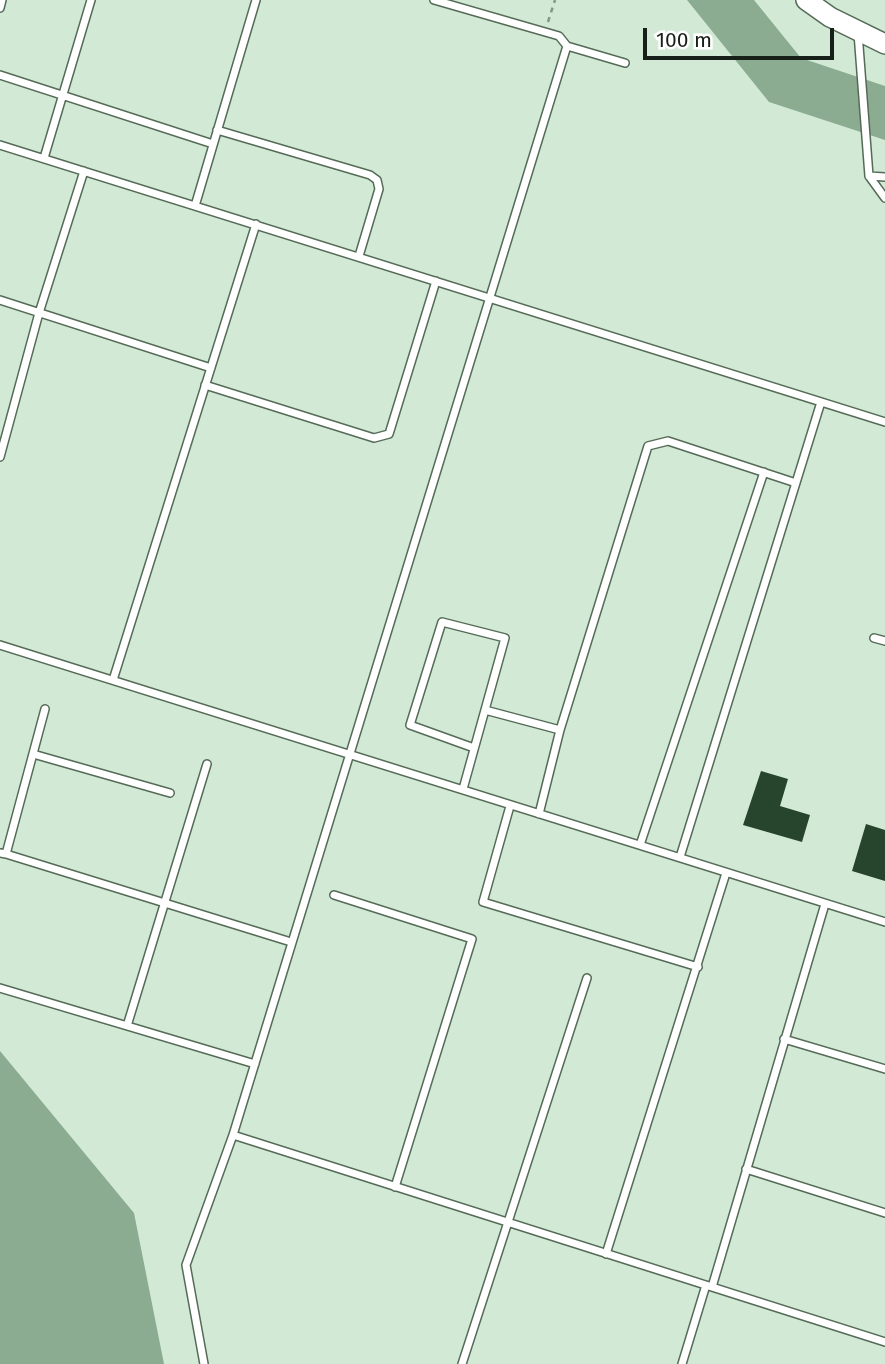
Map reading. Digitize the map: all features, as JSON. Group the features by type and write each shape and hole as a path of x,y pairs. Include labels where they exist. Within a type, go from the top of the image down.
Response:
{"street":[{"path":"806,0 825,9 858,32 885,44"}],"lane":[{"path":"0,8 2,0"},
{"path":"44,158 91,0"},
{"path":"195,206 256,0"},
{"path":"433,0 559,36 567,46 625,62"},
{"path":"858,32 869,176 885,198"},
{"path":"204,1364 186,1265 233,1135 567,46"},
{"path":"0,75 213,144"},
{"path":"218,130 370,175 377,180 379,189 359,256"},
{"path":"0,145 885,422"},
{"path":"0,457 39,313 84,171"},
{"path":"869,176 885,177"},
{"path":"113,680 256,225"},
{"path":"205,385 374,438 385,437 389,434 436,281"},
{"path":"0,300 211,368"},
{"path":"680,856 821,402"},
{"path":"539,814 560,730 648,446 668,441 796,482"},
{"path":"640,845 764,472"},
{"path":"463,789 505,638 442,622 410,725 474,748"},
{"path":"874,638 885,641"},
{"path":"0,645 885,922"},
{"path":"46,709 3,854 292,942"},
{"path":"485,710 560,730"},
{"path":"33,754 170,793"},
{"path":"127,1026 207,764"},
{"path":"510,806 483,902 698,967"},
{"path":"606,1254 726,873"},
{"path":"334,895 472,939 395,1187"},
{"path":"681,1364 746,1169 825,904"},
{"path":"462,1364 587,978"},
{"path":"0,988 255,1064"},
{"path":"784,1039 885,1069"},
{"path":"233,1135 885,1342"},
{"path":"746,1169 885,1213"}],"path":[{"path":"545,32 555,0"}],"shaded area":[{"path":"687,0 754,0 801,58 885,86 885,140 769,102"},
{"path":"0,1051 134,1213 164,1364 0,1364"}],"building":[{"path":"761,771 788,779 780,806 810,815 802,842 743,825"},
{"path":"866,824 885,830 885,881 852,871"}]}
